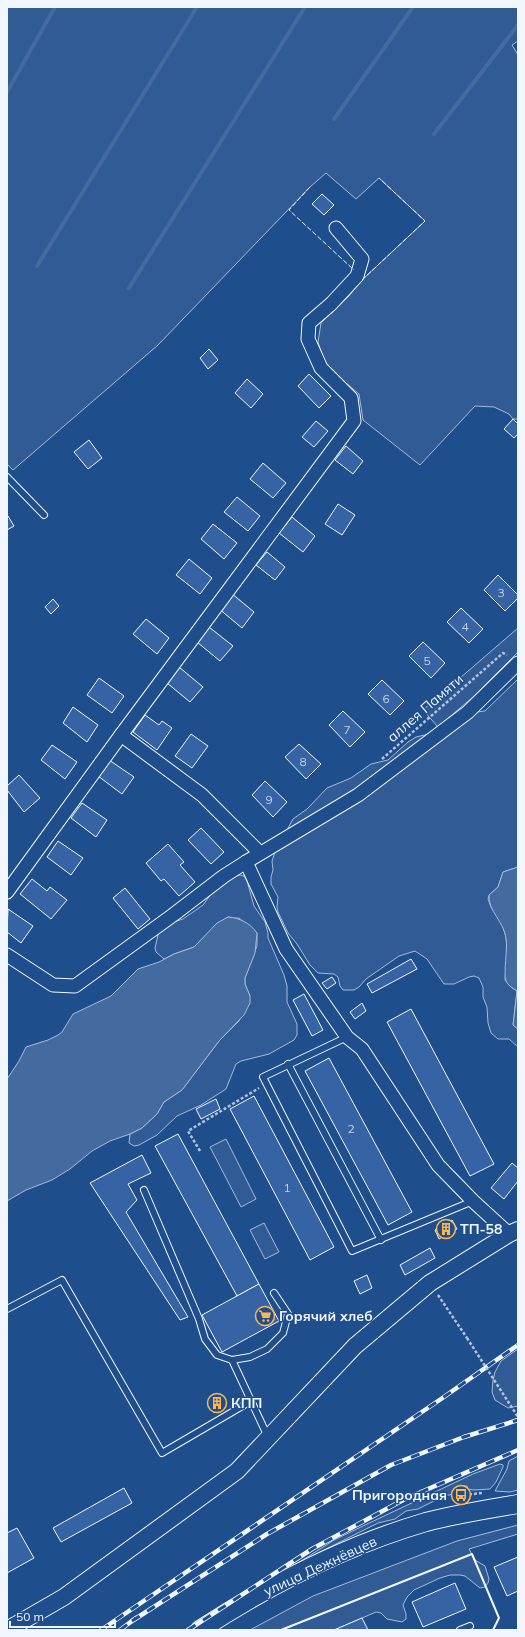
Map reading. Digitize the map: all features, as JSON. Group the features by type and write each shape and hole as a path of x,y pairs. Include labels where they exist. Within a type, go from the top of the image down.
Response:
{"main road":[{"name":"улица Дежнёвцев","path":"200,1630 261,1593 348,1550 426,1522 518,1504"}],"street":[{"path":"7,892 121,735 354,421 351,398 321,368 308,339 309,323 331,304 357,276 362,259 336,228"},
{"path":"7,955 53,985 75,986 224,876 358,795 468,712 513,659"},
{"path":"121,735 202,795 260,853"},
{"path":"7,1630 64,1597 237,1471 355,1346 430,1283 513,1232 473,1201 438,1165 362,1049 347,1037 286,949 246,862"}],"lane":[{"path":"7,477 44,515"},
{"path":"347,1037 263,1077 352,1252 473,1201"},
{"path":"288,1064 381,1240"},
{"path":"144,1190 199,1319 205,1339 217,1355 232,1360 250,1357 267,1349 283,1333 288,1314 274,1293"},
{"path":"7,1308 62,1280 162,1453 251,1401"},
{"path":"232,1360 268,1438"},
{"path":"460,1630 470,1626"}],"path":[{"name":"аллея Памяти","path":"379,761 503,653 513,659"},
{"path":"200,1151 188,1131 266,1084"},
{"path":"439,1296 518,1417"}],"shaded area":[{"path":"7,7 518,7 518,41 512,45 518,55 518,419 513,419 509,414 494,407 475,406 420,465 363,420 359,394 326,366 318,342 321,323 349,296 362,280 425,221 379,178 356,199 326,173 310,187 158,345 13,470 7,464"},
{"path":"518,628 518,652 474,696 438,727 423,710"},
{"path":"518,679 518,867 503,872 498,887 489,895 488,899 491,907 502,924 506,937 507,950 505,980 517,991 513,1025 518,1029 518,1047 509,1039 498,1039 491,1033 488,1023 487,1007 483,997 483,987 479,978 474,976 454,984 444,984 427,959 415,951 399,956 366,979 354,990 343,990 340,986 338,977 334,974 318,973 310,965 288,933 278,912 278,897 271,884 271,877 273,870 272,861 275,852 293,819 307,809 327,788 351,778 371,764 388,760 408,742 416,737 429,734 477,712 485,711"},
{"path":"518,867 518,1029 513,1025 517,991 508,984 505,978 505,932 493,911 489,901 489,895 498,887 503,872"},
{"path":"240,875 244,876 247,881 254,906 265,922 268,938 284,975 287,986 287,1002 297,1024 297,1035 294,1040 269,1054 241,1061 236,1064 226,1089 201,1105 177,1116 157,1135 139,1145 134,1146 129,1143 130,1134 142,1128 157,1114 164,1102 182,1090 219,1041 239,1021 250,996 245,984 245,978 257,946 257,933 239,918 228,917 210,931 194,947 164,959 156,952 155,948 158,935 160,931 171,923 183,919 203,905 216,887 226,878"},
{"path":"228,917 244,922 251,926 257,933 255,953 245,978 245,984 250,996 250,1003 244,1015 219,1041 182,1090 164,1102 157,1114 142,1128 110,1141 92,1151 70,1169 52,1180 26,1190 7,1201 7,1079 26,1047 58,1035 62,1032 73,1014 111,996 138,969 194,947 217,923"},
{"path":"226,1139 256,1199 241,1207 210,1147"},
{"path":"264,1223 279,1252 265,1259 250,1230"},
{"path":"518,1349 518,1406 508,1408 495,1400 492,1392 493,1380 495,1372 501,1361"},
{"path":"518,1456 518,1490 510,1492 495,1491 507,1469 509,1461"},
{"path":"500,1464 503,1465 503,1467 496,1482 490,1489 474,1490 468,1489 467,1486 459,1486 450,1495 446,1495 418,1509 406,1511 395,1519 378,1523 298,1563 334,1540 473,1474"},
{"path":"518,1525 518,1534 469,1549 475,1560 485,1566 489,1579 485,1587 480,1588 465,1576 460,1575 450,1575 440,1578 414,1590 407,1597 403,1605 406,1619 402,1622 387,1619 381,1613 376,1612 334,1630 250,1630 313,1596 457,1541"}],"building":[{"path":"322,194 334,205 324,215 312,204"},
{"path":"209,349 218,360 208,369 200,358"},
{"path":"309,374 331,396 319,408 298,386"},
{"path":"247,379 263,394 251,408 235,393"},
{"path":"513,419 518,424 518,434 514,438 504,429"},
{"path":"316,421 328,431 314,447 302,437"},
{"path":"89,440 102,458 88,469 74,452"},
{"path":"346,446 363,461 353,474 335,460"},
{"path":"263,463 286,483 273,498 250,479"},
{"path":"237,497 260,516 248,531 224,512"},
{"path":"338,504 355,515 342,535 325,524"},
{"path":"8,516 14,526 7,530 7,517"},
{"path":"292,517 315,536 303,552 279,533"},
{"path":"213,524 237,543 224,559 201,539"},
{"path":"267,552 285,567 275,580 256,565"},
{"path":"189,559 212,578 200,594 176,575"},
{"path":"498,575 518,595 518,598 505,611 484,590"},
{"path":"231,593 254,612 242,628 218,608"},
{"path":"53,599 59,606 51,614 45,607"},
{"path":"461,608 483,629 469,643 447,622"},
{"path":"146,619 169,638 157,654 133,634"},
{"path":"209,627 233,646 220,661 197,642"},
{"path":"423,642 445,663 431,678 409,656"},
{"path":"179,667 203,687 190,702 167,683"},
{"path":"99,678 124,696 112,713 87,695"},
{"path":"382,680 404,701 390,715 368,694"},
{"path":"73,707 98,725 87,742 63,723"},
{"path":"343,711 365,732 350,747 329,725"},
{"path":"145,715 159,725 162,721 172,728 157,750 133,732"},
{"path":"191,734 208,746 192,768 175,756"},
{"path":"299,744 321,764 306,779 285,757"},
{"path":"52,745 77,762 65,779 41,760"},
{"path":"109,760 134,777 122,794 98,776"},
{"path":"19,775 40,798 24,812 7,790 7,786"},
{"path":"265,781 287,802 273,817 252,795"},
{"path":"82,803 107,820 96,837 71,818"},
{"path":"201,828 224,852 211,864 188,840"},
{"path":"58,841 83,858 71,875 47,857"},
{"path":"168,844 184,862 180,865 195,882 179,896 164,879 161,881 146,863"},
{"path":"32,879 47,891 50,887 67,900 51,919 20,894"},
{"path":"125,888 150,919 138,929 113,898"},
{"path":"8,909 33,926 21,943 7,932"},
{"path":"411,959 417,969 372,993 367,984"},
{"path":"332,977 336,983 327,989 322,983"},
{"path":"304,994 323,1030 312,1036 293,1000"},
{"path":"362,1003 366,1011 355,1019 350,1012"},
{"path":"411,1009 494,1164 470,1176 387,1022"},
{"path":"329,1058 412,1212 388,1225 305,1071"},
{"path":"254,1096 334,1247 310,1260 230,1109"},
{"path":"216,1099 220,1109 201,1119 196,1109"},
{"path":"178,1134 259,1284 237,1296 155,1146"},
{"path":"142,1155 151,1173 128,1184 137,1200 126,1212 188,1317 180,1320 90,1183"},
{"path":"512,1163 518,1168 518,1181 504,1199 491,1188"},
{"name":"ТП-58","path":"452,1220 457,1229 439,1239 435,1230"},
{"path":"430,1248 435,1258 405,1275 400,1265"},
{"path":"367,1275 372,1288 360,1294 354,1281"},
{"path":"259,1284 279,1321 222,1352 202,1315"},
{"name":"КПП","path":"216,1396 224,1407 218,1411 211,1399"},
{"path":"124,1488 132,1503 61,1542 53,1528"},
{"path":"17,1528 34,1558 7,1573 7,1533"},
{"path":"518,1557 518,1591 507,1596 494,1567"},
{"path":"455,1583 466,1609 423,1627 412,1602"},
{"path":"362,1618 368,1630 334,1630"}],"waterway":[{"path":"7,92 55,7"},
{"path":"37,266 197,7"},
{"path":"129,288 305,7"},
{"path":"334,119 413,7"},
{"path":"434,134 518,25"}],"railway":[{"path":"101,1630 518,1345"},
{"path":"132,1621 267,1534 391,1465 464,1437 518,1420"},
{"path":"188,1630 312,1549 405,1499 518,1450"},
{"path":"120,1630 136,1618"}],"fence":[{"path":"362,280 425,221 379,178"},
{"path":"310,187 289,210 354,270"}],"wall":[{"path":"281,1630 472,1554 499,1618 493,1630"}],"place":[{"name":"ТП-58","path":"446,1229"},
{"name":"Горячий хлеб","path":"265,1316"},
{"name":"КПП","path":"217,1403"},
{"name":"Пригородная","path":"461,1495"}]}
